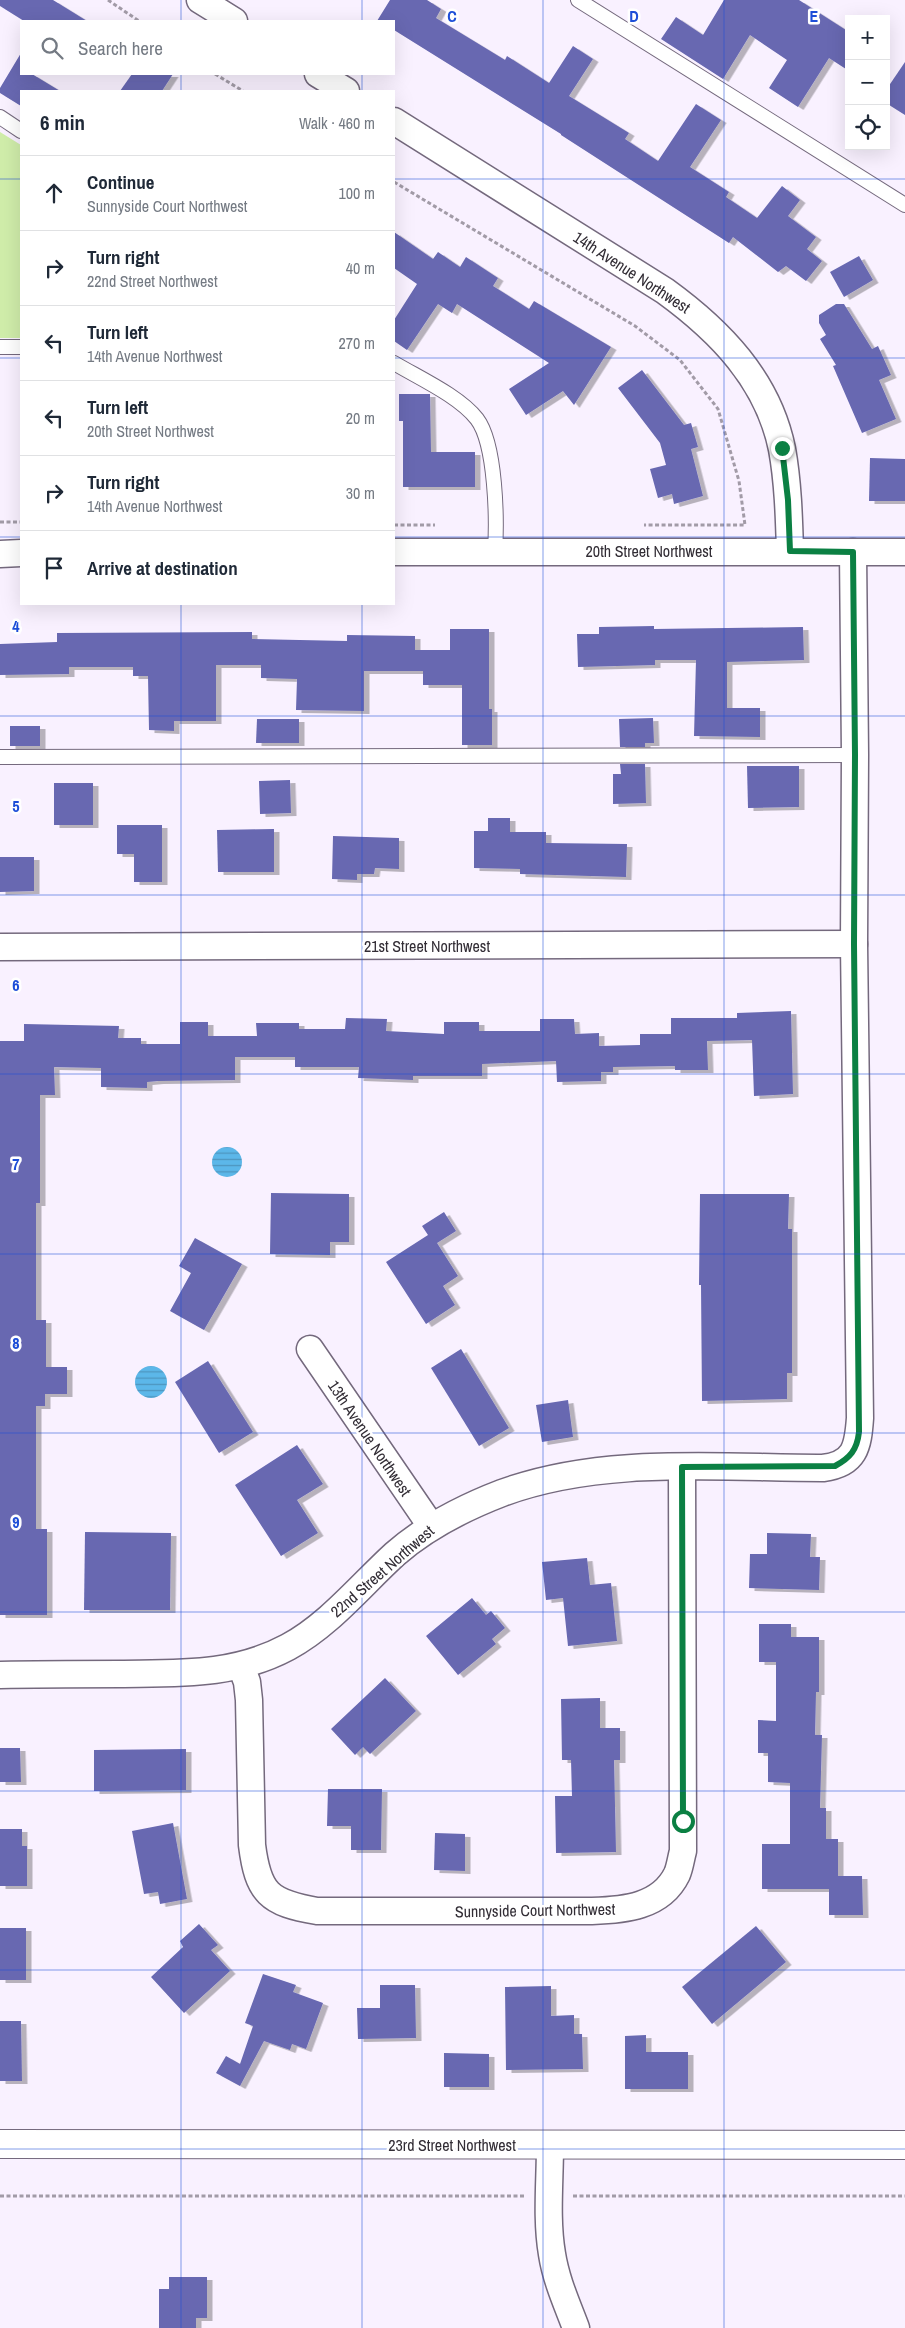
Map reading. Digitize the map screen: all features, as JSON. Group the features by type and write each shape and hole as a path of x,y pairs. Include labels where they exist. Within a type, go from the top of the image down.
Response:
{"street":[{"path":"200,0 232,20"},
{"path":"320,75 344,90"},
{"name":"14th Avenue Northwest","path":"395,122 665,291 699,316 728,344 766,399 782,448 788,500 790,551"},
{"name":"20th Street Northwest","path":"395,552 905,552"},
{"path":"853,552 854,944"},
{"path":"0,554 20,554"},
{"name":"21st Street Northwest","path":"0,947 854,944"},
{"name":"22nd Street Northwest","path":"0,1675 202,1672 241,1666 289,1646 318,1625 397,1553 431,1526 463,1508 504,1492 545,1480 595,1470 682,1467 823,1468 835,1466 853,1453 858,1443 860,1418 854,944"},
{"name":"13th Avenue Northwest","path":"310,1349 431,1526"},
{"name":"Sunnyside Court Northwest","path":"241,1666 247,1682 249,1700 254,1866 260,1883 274,1898 294,1908 317,1911 592,1911 618,1910 643,1905 664,1892 677,1874 682,1851 682,1467"},
{"name":"23rd Street Northwest","path":"0,2144 905,2145"},
{"path":"550,2145 552,2255 559,2284 576,2328"}],"lane":[{"path":"578,0 905,205"},
{"path":"0,117 20,129"},
{"path":"0,347 20,347"},
{"path":"395,364 454,399 477,419 484,434 489,453 497,525 495,551"},
{"path":"0,757 855,755"}],"path":[{"path":"108,0 138,20"},
{"path":"217,75 241,90"},
{"path":"395,183 635,326 680,360 718,409 739,481 745,525 636,525"},
{"path":"0,522 20,522"},
{"path":"395,525 440,525"},
{"path":"0,2196 905,2196"}],"green space":[{"path":"0,132 20,144 20,338 0,338"}],"water":[{"path":"227,1147 238,1151 242,1162 238,1173 227,1177 216,1173 212,1162 216,1151"},
{"path":"151,1366 157,1367 162,1371 166,1376 166,1388 162,1393 157,1397 151,1398 145,1397 140,1393 136,1388 135,1382 136,1376 140,1371 145,1367"}],"building":[{"path":"0,0 53,0 85,20 22,20 0,6"},
{"path":"390,0 427,0 441,9 436,18 505,60 507,56 549,83 573,46 593,59 569,96 629,133 625,139 658,161 696,104 721,120 690,167 729,192 726,197 757,218 782,186 800,200 788,216 816,237 807,249 822,261 806,281 786,266 778,272 733,237 729,243 561,134 395,31 395,20 378,20"},
{"path":"724,0 799,0 845,29 845,68 829,58 798,107 769,88 787,60 750,35 723,79 661,39 676,17 703,35"},
{"path":"20,55 20,75 34,75 58,90 20,90 20,105 0,93 0,88"},
{"path":"905,62 905,115 890,106 890,84"},
{"path":"131,75 172,75 163,90 121,90"},
{"path":"395,233 433,259 438,252 460,267 466,257 498,278 493,286 529,309 534,301 611,347 574,405 563,391 526,415 509,389 549,363 457,304 452,313 438,304 407,350 395,342 395,318 417,284 395,269"},
{"path":"859,256 873,280 844,297 830,272"},
{"path":"836,304 844,304 872,349 878,346 891,375 879,380 896,419 862,433 833,366 836,365 820,339 826,335 819,323 819,315"},
{"path":"642,370 684,425 691,423 698,447 691,449 703,496 674,504 672,494 658,498 650,469 666,465 660,443 618,388"},
{"path":"399,394 430,394 431,452 475,452 475,487 403,487 403,421 399,421"},
{"path":"870,458 905,459 905,501 869,501"},
{"path":"654,626 654,629 803,627 804,660 727,662 727,708 760,708 760,737 694,736 696,660 655,660 655,665 578,667 577,634 599,634 599,627"},
{"path":"450,629 489,629 489,709 492,709 492,745 462,745 462,685 423,685 423,671 364,671 364,711 296,710 297,679 261,678 261,665 216,665 216,721 174,721 174,731 149,730 148,676 133,676 133,667 69,667 69,674 0,675 0,644 57,642 57,633 252,632 252,639 347,641 347,635 415,636 415,650 450,650"},
{"path":"653,718 654,743 645,743 645,747 620,747 619,719"},
{"path":"257,719 299,719 299,743 256,743"},
{"path":"10,726 40,726 40,746 10,746"},
{"path":"620,764 645,764 646,803 613,804 613,774 621,774"},
{"path":"747,766 799,766 799,807 748,808"},
{"path":"290,780 291,813 260,814 259,781"},
{"path":"54,783 93,783 93,825 54,825"},
{"path":"488,818 510,818 510,832 546,832 546,843 627,844 626,877 520,874 520,869 474,868 474,831 488,831"},
{"path":"117,825 162,825 162,882 134,882 134,854 117,854"},
{"path":"274,829 274,872 218,872 217,830"},
{"path":"333,836 399,838 399,869 375,868 374,874 357,874 357,880 332,879"},
{"path":"0,857 34,857 34,891 0,892"},
{"path":"791,1011 793,1094 754,1096 752,1040 707,1041 708,1070 675,1070 675,1066 613,1067 613,1072 601,1072 601,1081 557,1082 556,1061 482,1064 482,1076 413,1076 413,1080 358,1078 359,1067 295,1067 295,1057 235,1057 235,1080 147,1082 147,1088 101,1087 101,1068 54,1067 55,1095 40,1095 40,1203 36,1203 36,1320 46,1320 46,1367 67,1367 67,1394 45,1394 45,1406 36,1406 36,1529 47,1529 47,1615 0,1615 0,1041 24,1041 24,1024 119,1026 118,1038 141,1038 141,1044 180,1044 180,1022 208,1022 208,1036 257,1036 256,1023 299,1023 299,1029 345,1029 346,1018 387,1019 386,1031 444,1034 444,1022 479,1022 479,1031 540,1031 540,1019 574,1019 575,1034 599,1033 599,1046 640,1045 640,1034 671,1034 671,1018 737,1018 737,1013"},
{"path":"271,1193 349,1194 349,1242 330,1242 330,1255 270,1254"},
{"path":"700,1194 789,1194 788,1229 792,1229 792,1373 787,1373 787,1399 702,1401 701,1285 699,1285"},
{"path":"444,1212 456,1231 437,1243 458,1276 443,1286 455,1305 426,1324 386,1262 428,1235 422,1226"},
{"path":"195,1238 242,1264 204,1330 170,1311 191,1273 179,1266"},
{"path":"461,1349 509,1428 479,1446 431,1368"},
{"path":"208,1361 253,1432 219,1453 175,1382"},
{"path":"568,1400 573,1437 542,1442 536,1405"},
{"path":"297,1445 323,1484 297,1500 318,1533 281,1556 235,1485"},
{"path":"85,1532 171,1533 170,1610 84,1610"},
{"path":"767,1533 811,1534 810,1557 820,1557 819,1590 749,1588 750,1554 767,1554"},
{"path":"587,1558 590,1585 611,1583 617,1641 568,1646 563,1598 546,1600 542,1562"},
{"path":"472,1598 486,1615 491,1611 505,1628 492,1639 496,1644 458,1675 426,1636"},
{"path":"759,1624 791,1624 791,1637 819,1637 819,1692 816,1692 815,1735 822,1735 820,1808 826,1808 826,1839 838,1839 838,1876 862,1876 863,1915 829,1915 829,1889 762,1889 762,1844 790,1844 790,1783 768,1782 768,1753 758,1753 758,1720 776,1721 776,1662 759,1662"},
{"path":"385,1678 416,1711 370,1754 363,1747 355,1755 331,1729"},
{"path":"600,1698 600,1728 620,1728 620,1760 614,1760 616,1852 556,1853 555,1796 572,1796 571,1760 562,1760 561,1699"},
{"path":"0,1748 20,1748 21,1782 0,1782"},
{"path":"186,1749 186,1790 94,1791 94,1750"},
{"path":"328,1789 382,1789 381,1850 351,1850 351,1826 327,1826"},
{"path":"173,1823 187,1899 160,1904 158,1892 144,1894 132,1831"},
{"path":"0,1829 22,1829 22,1846 27,1846 27,1886 0,1886"},
{"path":"435,1833 465,1834 465,1871 434,1870"},
{"path":"199,1924 218,1945 211,1950 230,1971 184,2013 151,1977 183,1947 180,1941"},
{"path":"756,1926 786,1962 712,2024 682,1987"},
{"path":"0,1928 26,1928 26,1980 0,1980"},
{"path":"263,1974 296,1985 293,1992 323,2003 306,2049 292,2044 290,2050 264,2041 240,2086 216,2073 226,2056 240,2064 253,2026 245,2023"},
{"path":"380,1985 415,1985 416,2038 358,2039 357,2008 380,2008"},
{"path":"551,1986 551,2016 574,2015 574,2034 582,2034 583,2069 506,2070 505,1987"},
{"path":"0,2021 21,2021 22,2081 0,2081"},
{"path":"646,2035 646,2052 688,2052 688,2089 625,2089 625,2036"},
{"path":"444,2053 489,2054 489,2087 444,2087"},
{"path":"169,2277 207,2277 207,2318 196,2318 196,2328 159,2328 159,2289 169,2289"}],"route":[{"path":"683,1821 682,1467 823,1468 835,1466 853,1453 858,1443 859,1432 854,944 853,552 790,551 788,500 782,448"}]}
